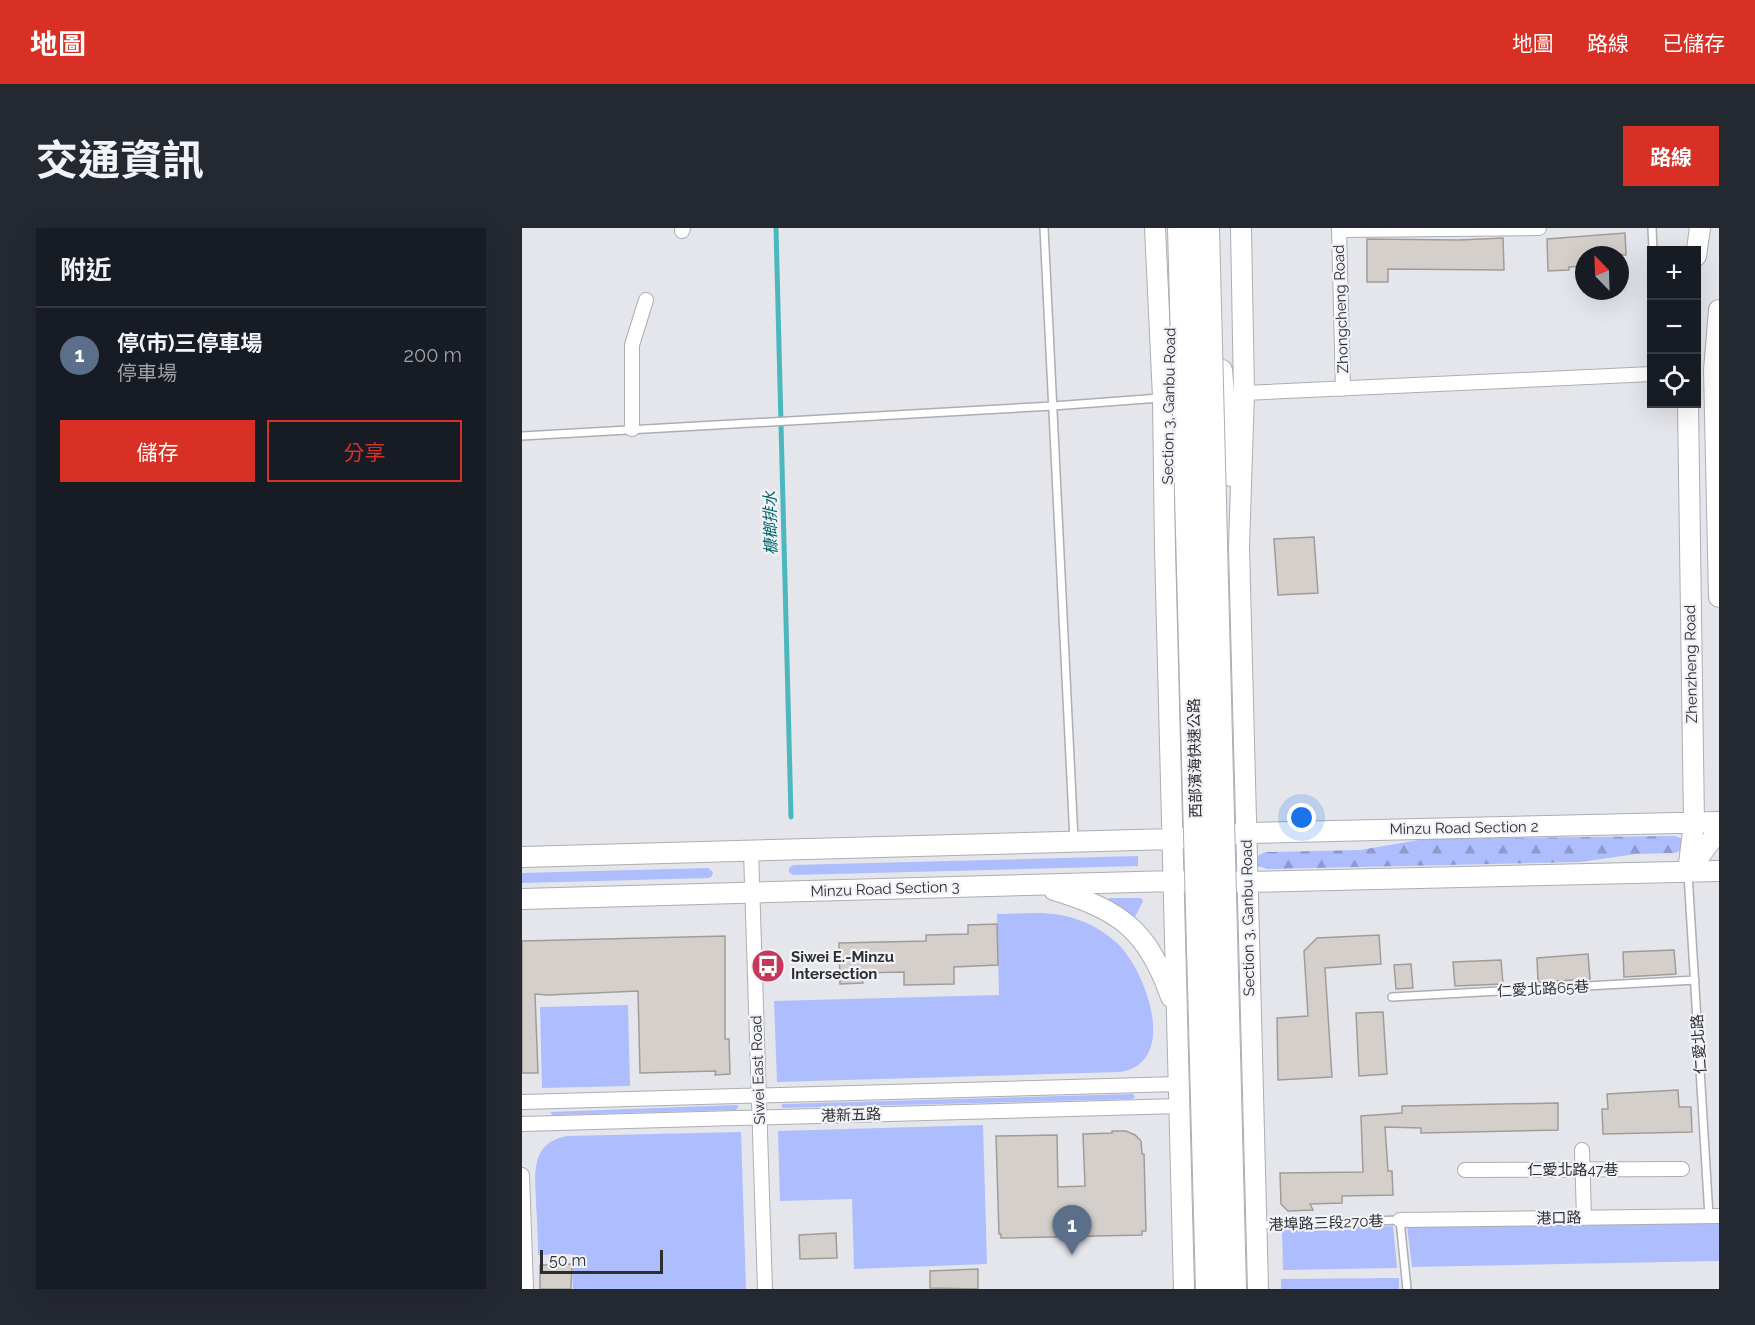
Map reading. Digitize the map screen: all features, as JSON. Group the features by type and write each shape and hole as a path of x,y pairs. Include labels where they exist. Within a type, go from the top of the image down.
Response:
{"highway":[{"name":"西部濱海快速公路","path":"1181,228 1209,1289"},
{"name":"西部濱海快速公路","path":"1206,228 1233,1289"},
{"path":"1209,350 1219,228"}],"street":[{"name":"Section 3, Ganbu Road","path":"1155,228 1163,398 1179,1106 1188,1227 1184,1289"},
{"name":"Section 3, Ganbu Road","path":"1165,548 1173,391 1169,228"},
{"name":"Section 3, Ganbu Road","path":"1219,228 1222,390 1239,547"},
{"name":"Section 3, Ganbu Road","path":"1241,228 1244,393 1239,547 1248,882 1251,1225 1258,1289"},
{"path":"1339,229 1539,228"},
{"path":"1697,246 1700,228"},
{"name":"Zhongcheng Road","path":"1339,229 1343,389"},
{"path":"632,429 632,345 646,300"},
{"name":"Zhenzheng Road","path":"1719,310 1717,370 1719,597"},
{"path":"1244,393 1647,374"},
{"name":"Zhenzheng Road","path":"1688,408 1694,823 1688,872"},
{"name":"Minzu Road Section 2","path":"1172,839 1246,833 1719,822"},
{"path":"1688,872 1719,830"},
{"path":"522,857 1172,839"},
{"name":"Siwei East Road","path":"751,851 765,1289"},
{"path":"1248,882 1719,871"},
{"name":"Minzu Road Section 3","path":"522,899 1173,881 1248,882"},
{"path":"1037,885 1092,902 1113,913 1132,928 1158,963 1177,1015"},
{"name":"港新五路","path":"522,1102 1179,1084"},
{"name":"港新五路","path":"522,1124 1179,1106"},
{"path":"1581,1150 1584,1218"},
{"name":"仁愛北路47巷","path":"1465,1170 1682,1169"},
{"path":"522,1175 526,1289"},
{"name":"港口路","path":"1400,1220 1714,1216"}],"lane":[{"path":"1044,228 1074,842"},
{"path":"1652,228 1653,246"},
{"path":"522,436 1163,398"},
{"name":"仁愛北路","path":"1688,872 1714,1216"},
{"name":"仁愛北路65巷","path":"1392,997 1695,980"},
{"name":"港埠路三段270巷","path":"1251,1225 1400,1220 1407,1289"},
{"path":"1203,1227 1214,1226"},
{"path":"1224,1226 1235,1226"}],"green space":[{"path":"1675,836 1680,838 1684,844 1682,850 1675,853 1636,854 1580,862 1267,869 1258,866 1257,860 1259,855 1265,852 1360,850 1425,839"},
{"path":"1138,856 1138,866 793,875 789,872 789,868 793,865"},
{"path":"708,868 713,872 709,878 522,883 522,873"},
{"path":"1109,898 1141,898 1143,901 1134,919 1109,901"},
{"path":"1037,913 1069,917 1089,924 1117,943 1128,956 1147,993 1152,1014 1153,1034 1149,1052 1138,1065 1120,1072 777,1082 774,1001 999,995 997,914"},
{"path":"628,1005 630,1086 542,1088 540,1007"},
{"path":"1133,1094 1135,1097 1132,1099 783,1108 781,1105 783,1104"},
{"path":"739,1106 736,1110 553,1115 550,1112"},
{"path":"983,1125 987,1264 854,1269 852,1199 780,1201 778,1131"},
{"path":"741,1132 746,1289 573,1289 572,1254 538,1255 537,1160 547,1145 556,1139 568,1136"},
{"path":"1719,1222 1719,1261 1412,1267 1407,1226"},
{"path":"1393,1226 1397,1268 1283,1270 1282,1230"},
{"path":"1399,1278 1399,1289 1281,1289 1281,1279"}],"building":[{"path":"1625,233 1626,246 1575,246 1575,267 1569,267 1569,270 1548,271 1547,239"},
{"path":"1503,238 1504,270 1388,269 1388,282 1367,282 1367,239"},
{"path":"1314,537 1318,593 1278,595 1274,539"},
{"path":"997,924 998,965 954,967 954,984 904,985 904,972 862,973 863,983 840,984 839,943 926,941 926,935 968,934 968,925"},
{"path":"1379,935 1381,964 1325,968 1332,1077 1278,1080 1277,1018 1308,1016 1304,951 1317,938"},
{"path":"725,936 725,1039 729,1039 730,1074 715,1075 716,1071 640,1073 638,991 535,994 538,1073 522,1073 522,941"},
{"path":"1674,950 1676,974 1624,977 1623,952"},
{"path":"1588,954 1590,979 1538,982 1537,958"},
{"path":"1501,960 1503,984 1455,986 1453,962"},
{"path":"1411,964 1413,988 1396,989 1394,965"},
{"path":"1383,1012 1387,1074 1359,1076 1356,1013"},
{"path":"1678,1090 1679,1107 1691,1107 1692,1132 1603,1134 1602,1109 1608,1109 1607,1094"},
{"path":"1558,1103 1558,1130 1421,1133 1421,1128 1385,1127 1388,1171 1392,1171 1393,1195 1342,1196 1342,1203 1310,1204 1313,1210 1288,1211 1281,1204 1280,1173 1363,1172 1361,1116 1402,1113 1402,1106"},
{"path":"1112,1131 1126,1131 1141,1141 1142,1154 1144,1154 1146,1231 1142,1231 1142,1235 1001,1238 999,1234 996,1136 1057,1135 1058,1187 1085,1186 1083,1134 1112,1133"},
{"path":"836,1233 837,1258 800,1259 799,1235"},
{"path":"572,1264 571,1289 540,1289 540,1265"},
{"path":"978,1269 978,1289 930,1288 930,1271"}],"waterway":[{"name":"槺榔排水","path":"776,228 791,817"}],"place":[{"name":"Siwei E.-Minzu Intersection","path":"768,966"},
{"name":"停(市)三停車場","path":"1072,1255"}]}
